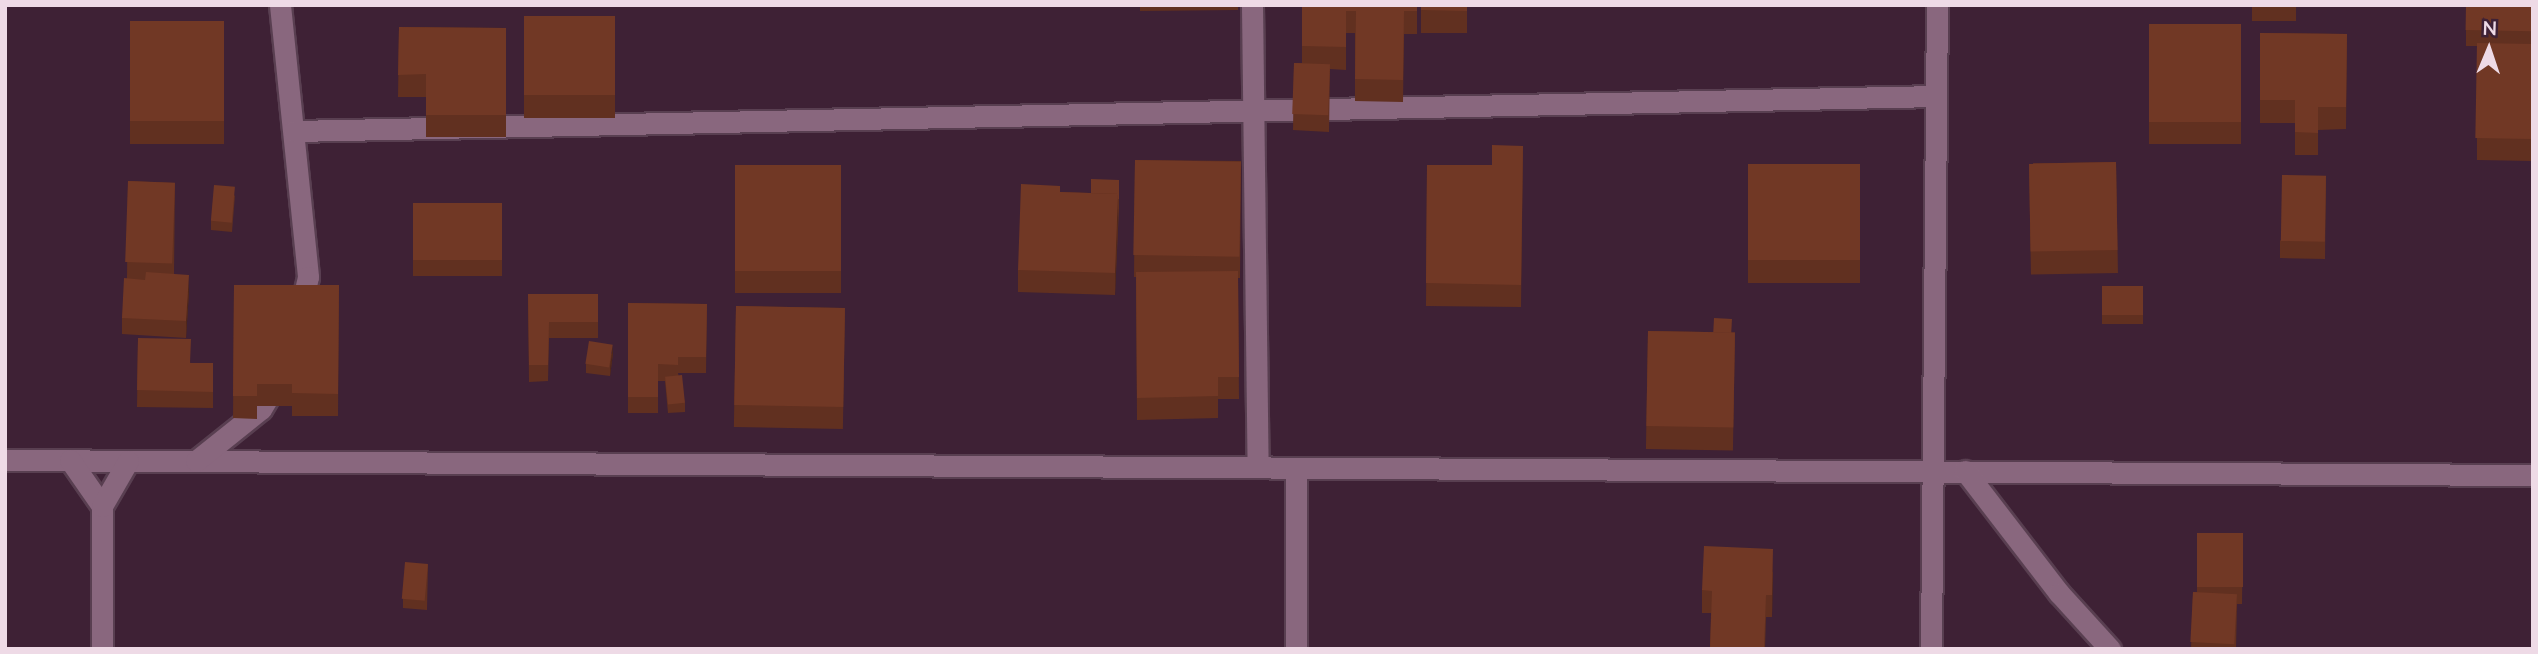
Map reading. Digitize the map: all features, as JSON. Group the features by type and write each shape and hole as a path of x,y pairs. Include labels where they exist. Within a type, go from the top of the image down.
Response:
{"street":[{"path":"279,5 308,277 295,336"},
{"path":"1252,5 1258,467"},
{"path":"1931,649 1937,5"},
{"path":"294,131 1252,113 1936,96"},
{"path":"196,461 261,409 289,360"},
{"path":"5,460 2533,475"},
{"path":"70,460 103,506"},
{"path":"102,649 103,506 128,461"},
{"path":"1296,468 1296,649"},
{"path":"1965,471 2059,593 2110,649"}],"building":[{"path":"1302,5 1417,5 1417,11 1404,11 1403,80 1355,79 1356,11 1346,11 1346,47 1302,46"},
{"path":"1421,5 1467,5 1467,11 1421,10"},
{"path":"2466,5 2533,6 2533,31 2466,30"},
{"path":"524,16 615,16 615,95 524,95"},
{"path":"130,21 224,21 224,121 130,121"},
{"path":"2149,24 2241,24 2241,122 2149,122"},
{"path":"399,27 506,28 506,115 426,115 426,74 398,75"},
{"path":"2260,33 2347,34 2346,107 2318,107 2318,133 2295,132 2295,100 2260,100"},
{"path":"2477,43 2533,44 2531,139 2475,138"},
{"path":"1294,63 1330,64 1328,115 1292,114"},
{"path":"1492,145 1523,146 1521,285 1426,283 1427,165 1492,165"},
{"path":"1135,160 1241,162 1239,257 1133,255"},
{"path":"2116,162 2118,250 2031,252 2029,164"},
{"path":"1748,164 1860,164 1860,260 1748,260"},
{"path":"735,165 841,165 841,271 735,271"},
{"path":"2282,175 2326,176 2325,242 2281,241"},
{"path":"1091,179 1119,180 1119,199 1118,194 1091,193"},
{"path":"128,181 175,183 172,264 125,262"},
{"path":"1021,184 1060,186 1060,192 1118,194 1115,273 1018,270"},
{"path":"214,185 235,187 232,223 211,221"},
{"path":"413,203 502,203 502,260 413,260"},
{"path":"1238,271 1239,377 1218,377 1218,396 1137,398 1136,272"},
{"path":"146,272 189,275 186,321 122,318 124,278 145,280"},
{"path":"234,285 339,285 338,394 292,393 292,384 257,384 257,396 233,396"},
{"path":"2102,286 2143,286 2143,315 2102,315"},
{"path":"528,294 598,294 598,322 549,322 548,365 529,365"},
{"path":"628,303 707,304 706,357 678,357 678,365 658,364 658,397 628,397"},
{"path":"736,306 845,308 843,407 734,405"},
{"path":"1714,318 1732,319 1731,333 1713,332"},
{"path":"1648,331 1735,333 1733,428 1646,426"},
{"path":"138,338 191,339 190,363 213,363 213,392 137,390"},
{"path":"589,341 613,345 609,367 585,364"},
{"path":"682,375 685,403 668,405 665,377"},
{"path":"2197,533 2243,533 2243,587 2197,587"},
{"path":"1704,546 1773,549 1772,595 1766,595 1764,649 1710,649 1712,591 1702,590"},
{"path":"405,562 428,564 425,601 402,599"},
{"path":"2193,592 2237,594 2234,644 2190,642"}]}
